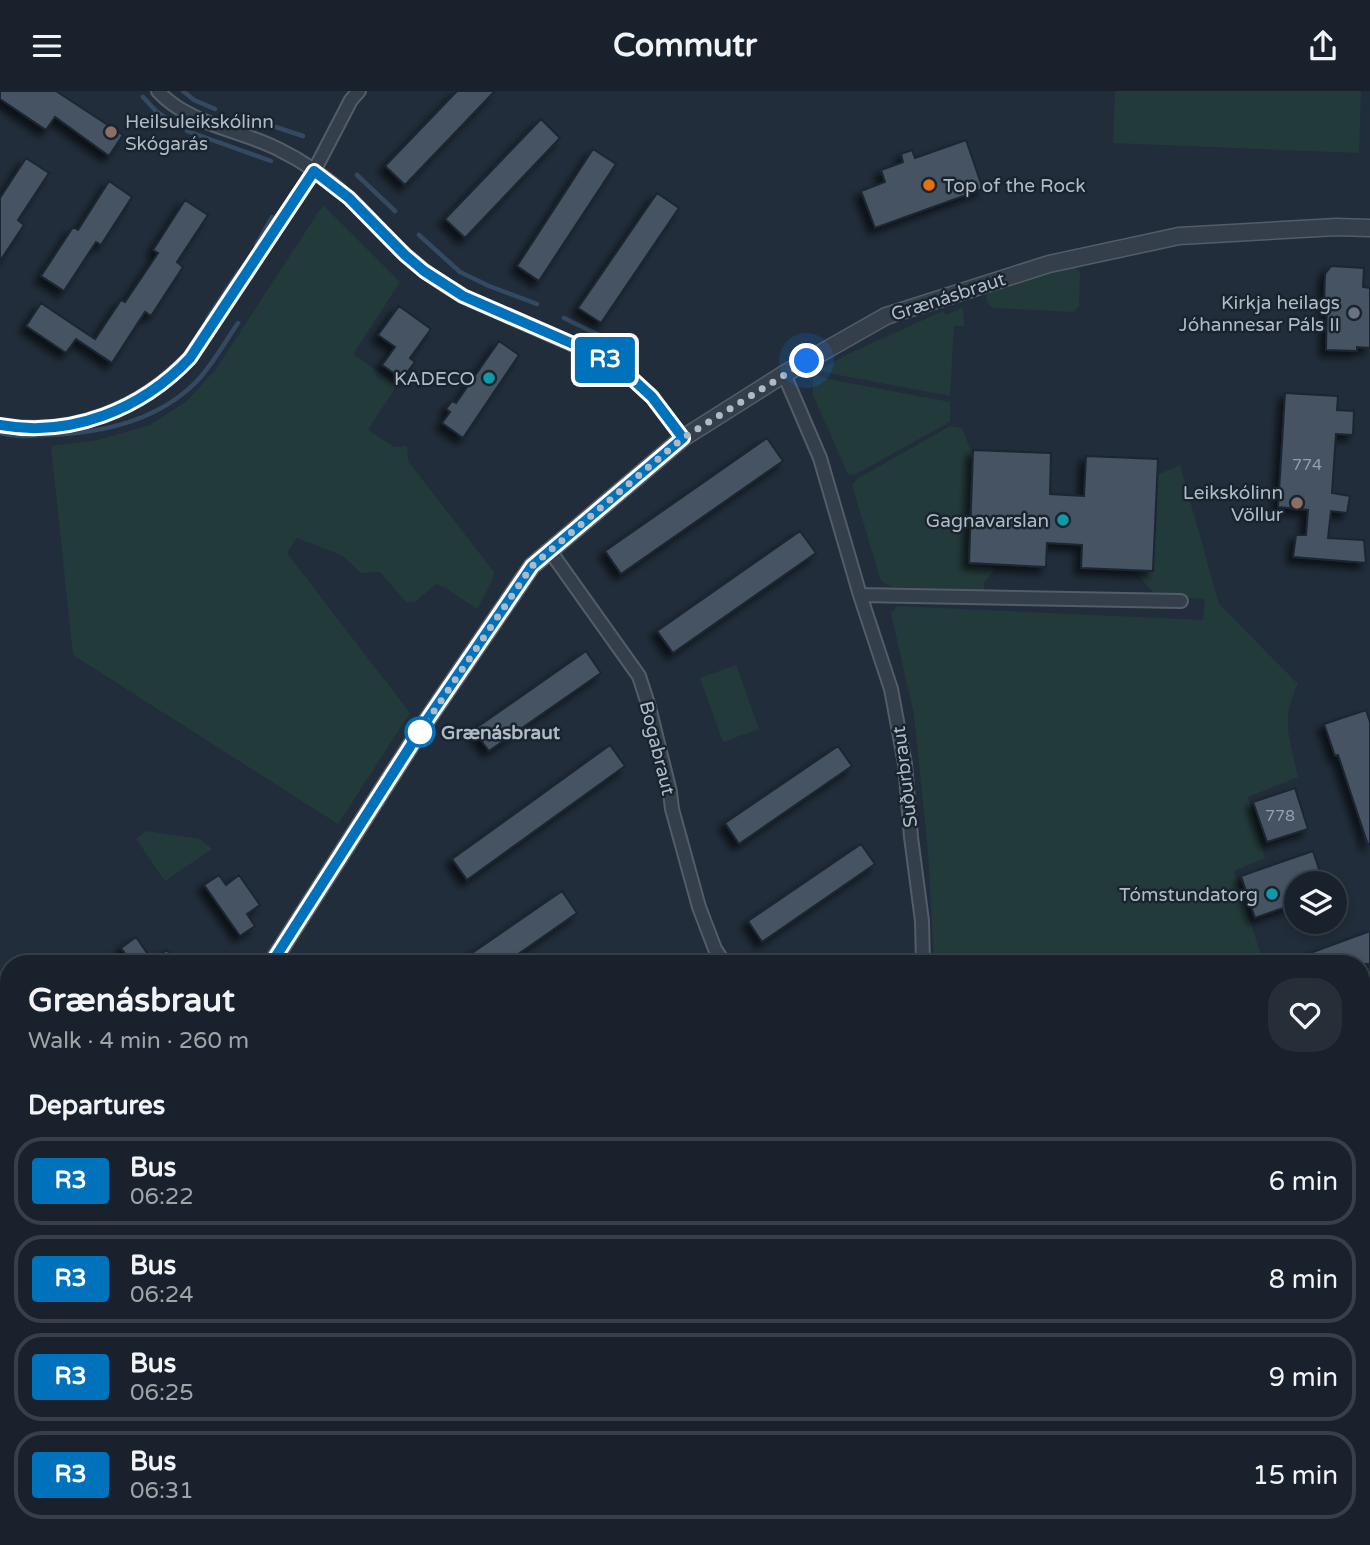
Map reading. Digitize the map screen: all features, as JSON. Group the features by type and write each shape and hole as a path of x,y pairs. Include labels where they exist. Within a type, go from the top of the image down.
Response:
{"street":[{"path":"158,91 172,104 201,120 271,145 297,159 349,198 405,255 444,285 463,296 594,353 627,374 652,397 683,438"},
{"path":"0,425 44,428 80,423 130,405 165,382 190,358 314,171 351,100 359,91"},
{"name":"Grænásbraut","path":"277,955 532,566 683,438 784,374 900,310 1049,264 1179,236 1322,227 1370,228"},
{"name":"Suðurbraut","path":"784,374 820,458 860,595 891,688 905,764 922,921 923,955"},
{"name":"Bogabraut","path":"550,551 639,676 699,907 719,955"},
{"path":"860,595 1181,601"}],"green space":[{"path":"1115,91 1361,91 1359,153 1113,143"},
{"path":"323,205 400,282 353,354 397,385 368,430 394,447 407,446 408,461 494,572 477,609 436,584 415,602 406,602 380,572 361,573 343,556 297,538 287,553 410,713 338,824 73,655 51,446 98,440 150,425 187,401 216,369"},
{"path":"1076,268 1080,272 1079,306 1073,312 994,308 988,304 986,296 994,289"},
{"path":"963,307 964,326 954,326 950,396 818,371 848,354 943,311 946,315"},
{"path":"813,374 950,402 950,422 854,475 848,474 813,395"},
{"path":"950,426 962,428 973,456 969,563 990,564 994,571 984,582 984,590 892,587 881,581 852,485 857,479"},
{"path":"1180,465 1219,604 1298,684 1289,708 1288,730 1298,777 1248,797 1265,858 1234,871 1261,955 934,955 928,851 914,715 891,613 897,606 1203,620 1205,599 1161,597 1133,570 1153,571 1157,475"},
{"path":"736,665 759,729 723,742 700,678"},
{"path":"146,831 200,839 212,849 165,881 136,839"}],"building":[{"path":"0,91 56,91 123,135 109,156 55,117 46,130 0,99"},
{"path":"457,91 495,91 405,185 385,166"},
{"path":"541,119 560,138 465,238 445,219"},
{"name":"Top of the Rock","path":"966,140 983,189 875,228 861,191 885,182 881,170 903,162 901,154 912,150 915,158"},
{"path":"593,149 616,164 539,281 517,266"},
{"path":"26,158 49,173 18,220 24,225 0,261 0,198"},
{"path":"109,181 132,197 101,245 96,242 64,291 41,276 73,227 78,230"},
{"path":"657,193 679,208 601,323 578,308"},
{"path":"185,200 208,215 177,262 183,267 151,316 145,312 112,363 76,339 66,353 26,326 41,303 95,339 121,300 125,302 158,253 153,250"},
{"name":"Kirkja heilags Jóhannesar Páls II","path":"1331,266 1364,268 1363,287 1370,288 1370,348 1357,347 1357,351 1326,350 1325,274"},
{"name":"KADECO","path":"399,306 431,329 410,358 415,362 402,379 382,365 395,347 378,335"},
{"name":"KADECO","path":"499,341 519,355 463,438 442,423 450,412 446,409 452,401 456,403"},
{"path":"1285,393 1338,396 1337,410 1354,411 1353,435 1336,434 1332,493 1350,496 1347,513 1331,511 1328,538 1364,540 1366,563 1293,557 1296,535 1306,535 1308,510 1278,507"},
{"path":"767,438 783,461 621,574 605,551"},
{"name":"Gagnavarslan","path":"973,450 1051,453 1050,494 1084,496 1086,456 1158,459 1153,571 1081,568 1082,545 1047,543 1046,567 969,563"},
{"path":"800,531 816,553 673,653 657,631"},
{"path":"586,651 601,673 489,751 473,730"},
{"path":"1366,710 1370,722 1368,845 1338,755 1335,756 1324,724"},
{"path":"610,745 625,766 467,880 452,859"},
{"path":"838,746 852,766 739,844 725,823"},
{"path":"1295,788 1308,829 1267,842 1253,802"},
{"path":"861,844 875,864 762,942 748,921"},
{"name":"Tómstundatorg","path":"1313,851 1320,871 1284,871 1284,908 1255,918 1241,876"},
{"path":"219,875 226,885 239,875 260,905 247,914 255,926 240,936 204,885"},
{"path":"562,891 577,913 517,955 469,955"},
{"path":"1370,931 1370,955 1305,955"},
{"path":"136,937 149,955 126,955 121,948"}],"waterway":[{"path":"183,91 194,100 215,109"},
{"path":"143,97 156,111 178,126"},
{"path":"245,117 303,136"},
{"path":"187,131 271,161"},
{"path":"357,175 395,211"},
{"path":"256,245 272,217"},
{"path":"419,235 460,272 537,304"},
{"path":"207,319 239,271"},
{"path":"564,318 630,350"},
{"path":"0,433 26,436 85,432 145,416 164,407 197,381 238,323"}],"bus line":[{"name":"R3","path":"0,425 44,428 80,423 130,405 165,382 190,358 314,171 349,198 405,255 444,285 463,296 594,353 627,374 652,397 683,438 532,566 429,717 277,955"}],"place":[{"name":"Heilsuleikskólinn Skógarás","path":"111,132"},
{"name":"Top of the Rock","path":"929,185"},
{"name":"Kirkja heilags Jóhannesar Páls II","path":"1354,313"},
{"name":"KADECO","path":"489,378"},
{"name":"Leikskólinn Völlur","path":"1297,503"},
{"name":"Gagnavarslan","path":"1063,520"},
{"name":"Grænásbraut","path":"420,732"},
{"name":"Tómstundatorg","path":"1272,894"}],"route":[{"path":"420,732 532,566 683,438 807,361"}]}
